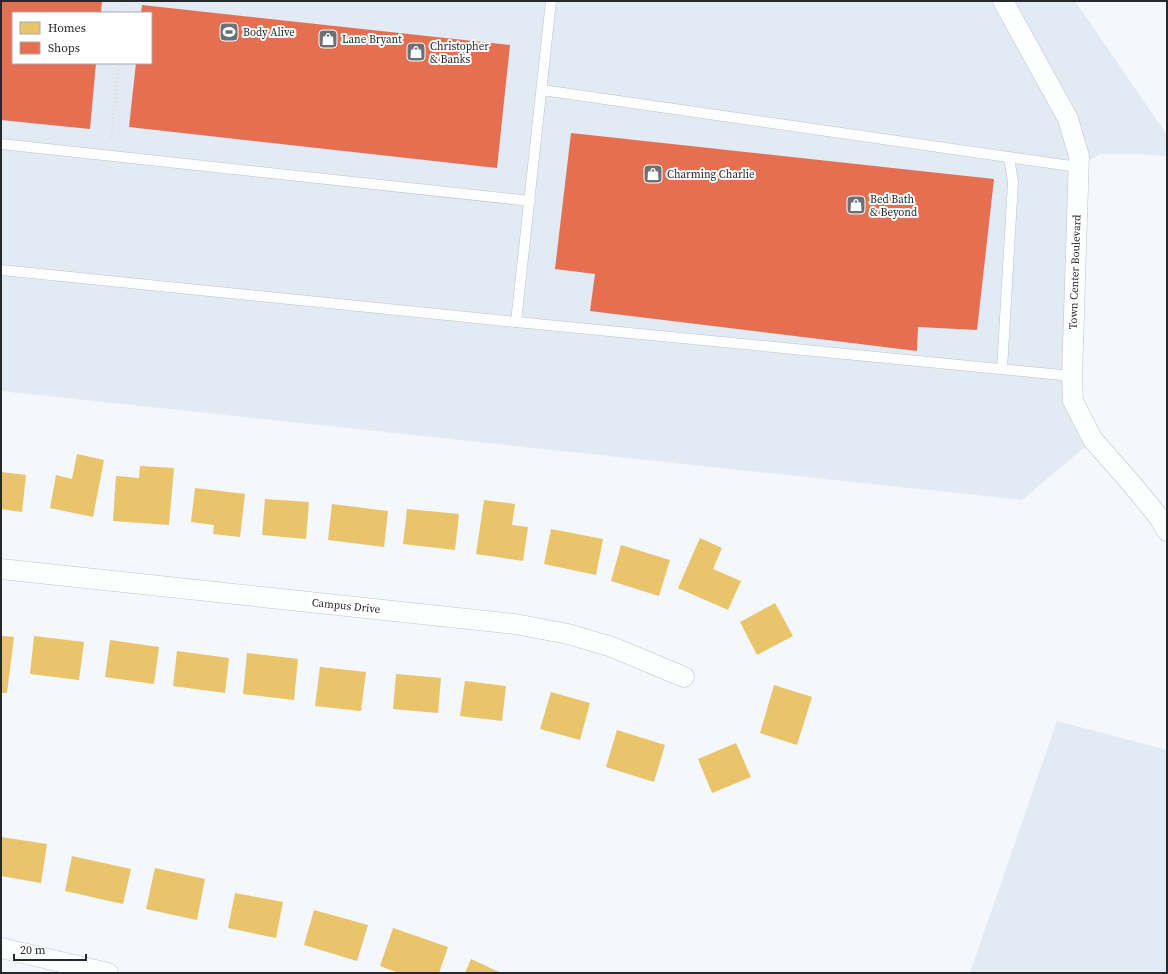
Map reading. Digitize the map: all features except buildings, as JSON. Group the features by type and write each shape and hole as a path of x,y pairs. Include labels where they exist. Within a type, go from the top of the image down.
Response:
{"street":[{"name":"Town Center Boulevard","path":"1003,1 1068,119 1079,156 1072,376 1073,401 1093,440 1158,516 1167,531"},
{"name":"Campus Drive","path":"1,569 515,624 568,634 612,647 684,677"},
{"path":"1,948 108,973"}],"lane":[{"path":"516,322 551,1"},
{"path":"542,90 1078,167"},
{"path":"1,144 530,201"},
{"path":"1002,369 1013,182 1009,157"},
{"path":"1,270 1072,376"}],"path":[{"path":"124,12 126,1"},
{"path":"109,155 119,64"}],"shaded area":[{"path":"1,1 1075,1 1167,135 1167,156 1141,154 1100,154 1078,167 1072,376 1093,440 1022,500 1,391"},
{"path":"1057,721 1167,750 1167,973 970,973"}],"place":[{"name":"Body Alive","path":"229,32"},
{"name":"Lane Bryant","path":"328,39"},
{"name":"Christopher & Banks","path":"416,52"},
{"name":"Charming Charlie","path":"653,174"},
{"name":"Bed Bath & Beyond","path":"856,205"}]}
